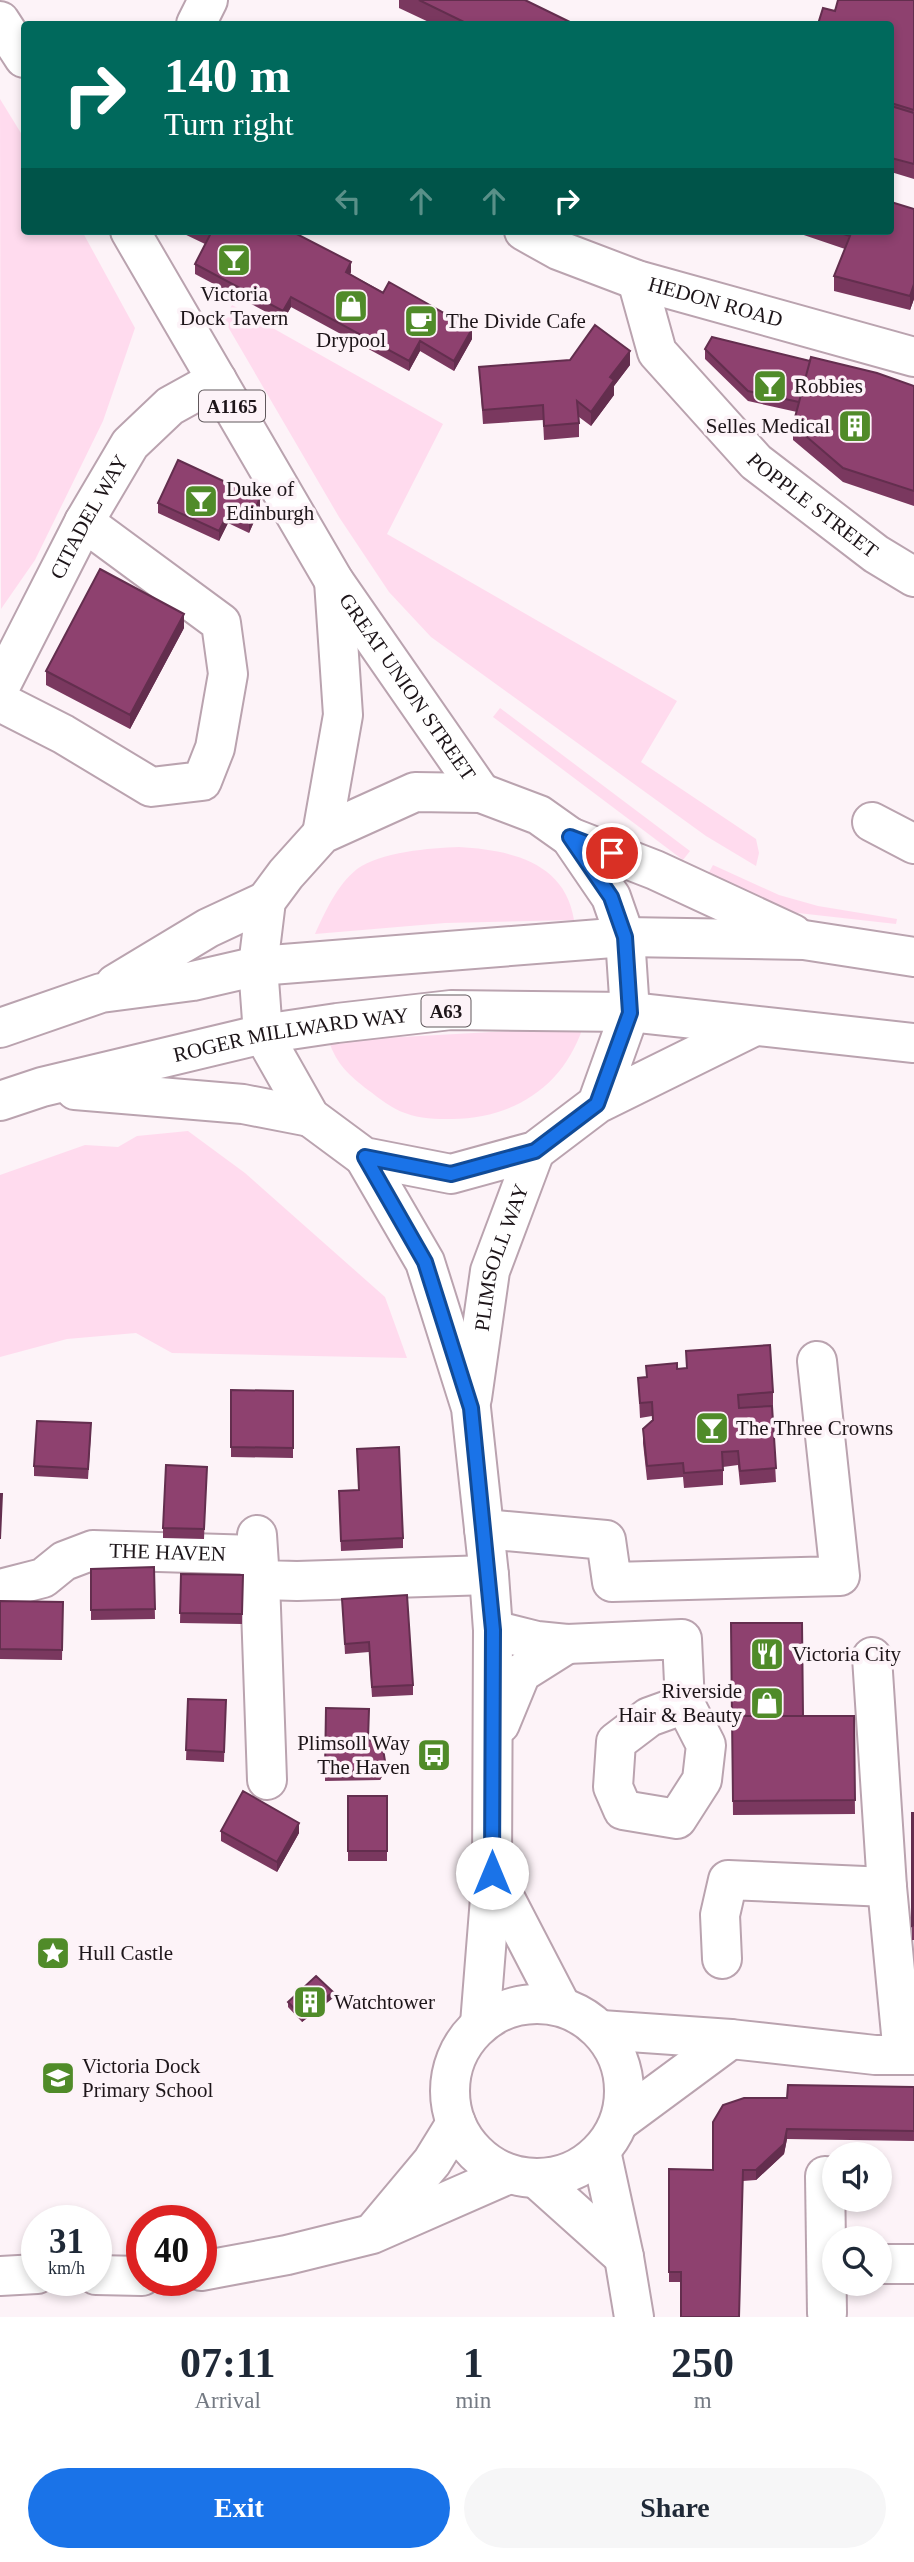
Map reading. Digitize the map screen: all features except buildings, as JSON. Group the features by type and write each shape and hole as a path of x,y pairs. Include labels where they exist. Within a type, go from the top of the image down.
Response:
{"main road":[{"path":"198,21 208,0"},
{"path":"0,21 21,51"},
{"name":"GREAT UNION STREET","path":"132,235 334,581 481,793"},
{"name":"HEDON ROAD","path":"531,235 558,250 637,280 914,357"},
{"name":"POPPLE STREET","path":"637,280 657,352 756,463 876,554 914,578"},
{"name":"CITADEL WAY","path":"0,687 84,522 130,444 170,406 217,380"},
{"path":"0,702 63,734 150,787 202,781 215,748 228,674 222,623 84,522"},
{"name":"GREAT UNION STREET","path":"323,834 343,715 334,581"},
{"path":"101,993 208,928 266,901 286,874 323,834 415,792 481,793 539,815 570,837 655,870 804,940"},
{"path":"872,822 914,844"},
{"path":"570,837 611,897 625,937 630,1013 597,1104"},
{"path":"266,901 258,966 263,1034 310,1116 365,1157 451,1174 535,1151 597,1104 753,1027"},
{"path":"0,1028 101,993 193,981 258,966 625,937 804,940 914,957"},
{"name":"ROGER MILLWARD WAY","path":"0,1101 42,1087 263,1034 451,1010 630,1013 914,1043"},
{"name":"ROGER MILLWARD WAY","path":"42,1087 243,1104 310,1116"},
{"name":"PLIMSOLL WAY","path":"471,1408 489,1270 535,1151"},
{"name":"PLIMSOLL WAY","path":"365,1157 425,1262 471,1408 493,1630 492,1873 480,2024"},
{"path":"484,1530 606,1541 612,1582 840,1576 817,1361"},
{"name":"THE HAVEN","path":"0,1589 43,1578 64,1561 93,1550 258,1557 297,1581 489,1575"},
{"path":"258,1557 267,1780"},
{"path":"493,1630 537,1641 568,1644 682,1639 685,1704"},
{"path":"492,1745 522,1673 568,1644"},
{"path":"601,2030 730,2039 875,2055 908,2055 887,1887 872,1657"},
{"name":"PLIMSOLL WAY","path":"492,1873 561,2007"},
{"path":"722,1959 720,1915 728,1880 887,1887"},
{"path":"624,2257 523,2176 486,2162 468,2145 456,2123 450,2096 452,2069 463,2045 480,2024 505,2010 533,2004 561,2007 582,2016 601,2030 615,2050 623,2073 625,2097 611,2136 624,2257 634,2317"},
{"path":"217,2268 287,2255 372,2234 457,2199 523,2176 561,2176 582,2166 611,2136 730,2039"},
{"path":"372,2234 432,2162 456,2123"},
{"path":"892,2264 914,2264"},
{"path":"0,2276 21,2275"},
{"path":"827,2314 828,2296"}],"shaded area":[{"path":"0,99 21,133 21,235 84,235 135,328 103,421 35,560 1,609"},
{"path":"232,305 443,424 387,534 677,701 641,762 756,839 759,853 756,866 706,836 431,637 389,592 339,517 224,320"},
{"path":"500,708 690,851 683,860 493,717"},
{"path":"459,847 497,851 532,862 559,884 569,900 574,920 445,923 315,934 327,908 357,869 392,855"},
{"path":"713,865 779,895 818,906 897,919 896,924 789,912 707,876"},
{"path":"583,1027 563,1067 533,1095 496,1113 452,1119 416,1116 390,1106 350,1074 340,1063 329,1041"},
{"path":"188,1131 245,1173 385,1297 407,1358 172,1353 136,1333 67,1339 0,1357 0,1175 85,1145 118,1147 137,1136"}],"place":[{"name":"Victoria Dock Tavern","path":"234,260"},
{"name":"Drypool","path":"351,306"},
{"name":"The Divide Cafe","path":"421,321"},
{"name":"Robbies","path":"770,386"},
{"name":"Selles Medical","path":"855,426"},
{"name":"Duke of Edinburgh","path":"201,501"},
{"name":"The Three Crowns","path":"712,1428"},
{"name":"Victoria City","path":"767,1654"},
{"name":"Riverside Hair & Beauty","path":"767,1703"},
{"name":"Plimsoll Way The Haven","path":"434,1755"},
{"name":"Hull Castle","path":"53,1953"},
{"name":"Watchtower","path":"310,2002"},
{"name":"Victoria Dock Primary School","path":"58,2078"}],"route":[{"path":"492,1873 493,1630 471,1408 425,1262 365,1157 451,1174 535,1151 597,1104 630,1013 625,937 611,897 570,837 612,853"}]}
